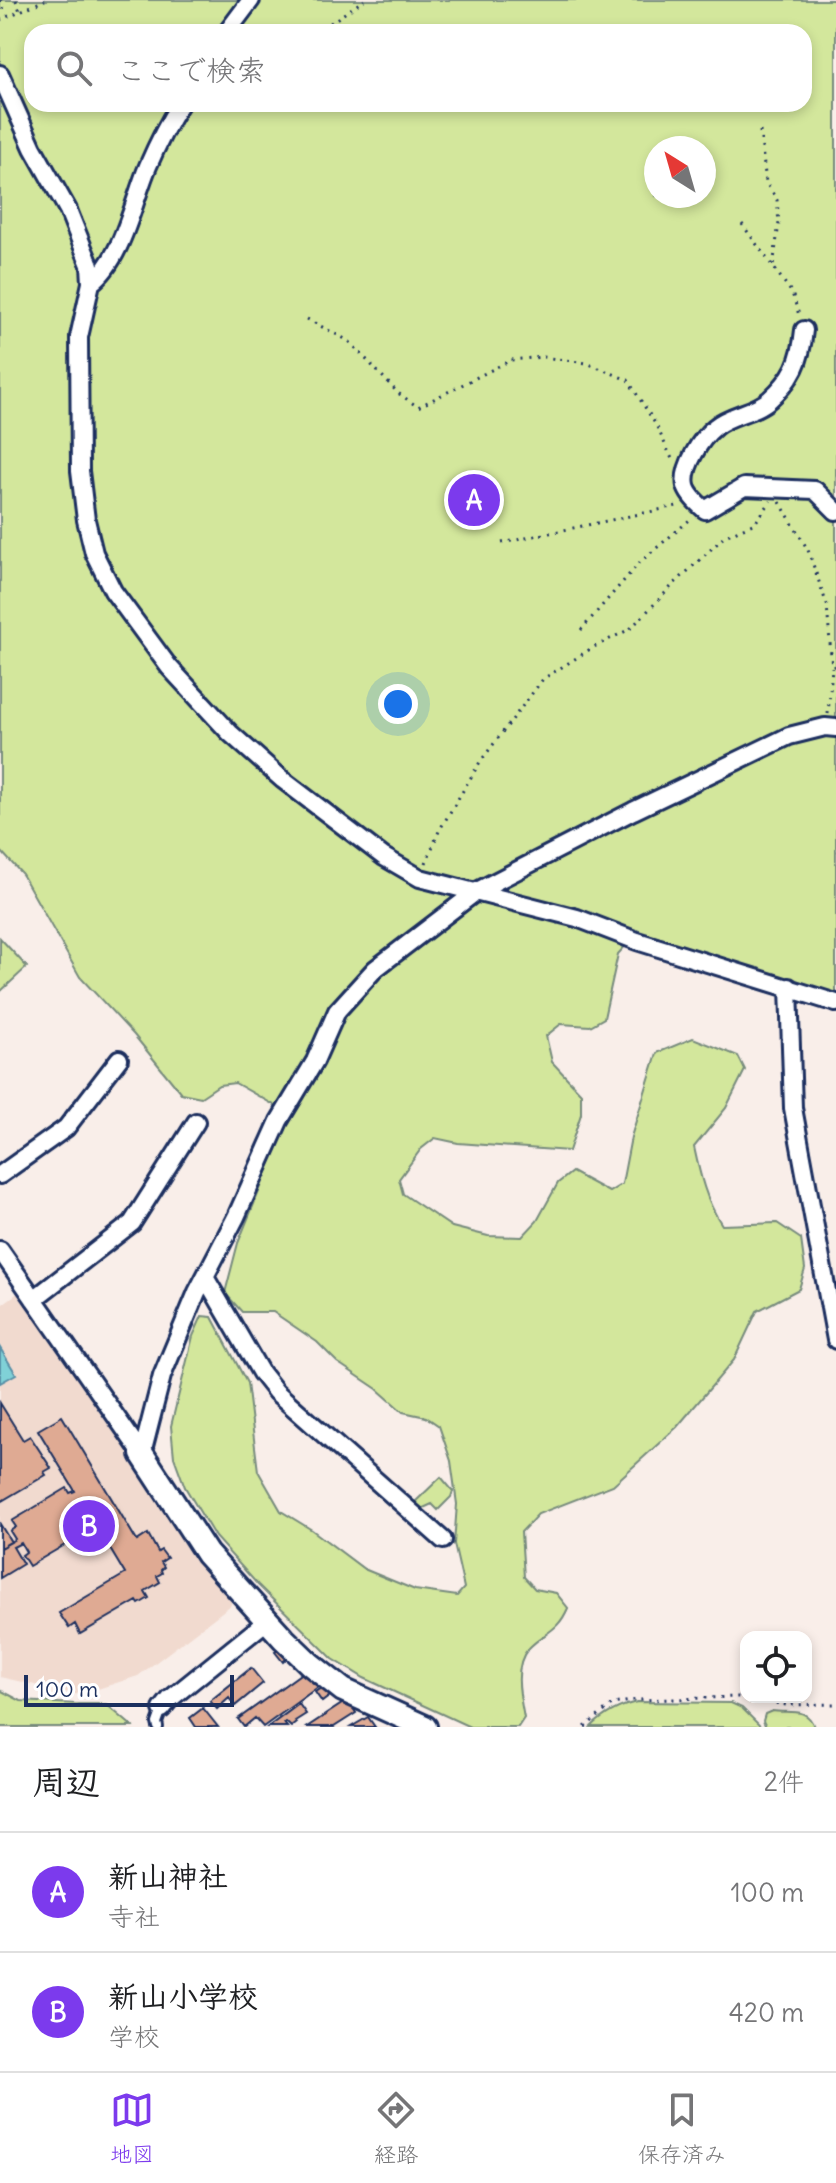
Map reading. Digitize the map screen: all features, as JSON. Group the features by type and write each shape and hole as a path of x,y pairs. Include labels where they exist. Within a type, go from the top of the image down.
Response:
{"street":[{"path":"233,24 251,0"},
{"path":"0,74 33,148 68,210 90,265 91,283 79,337 80,471 94,553 113,591 169,667 230,733 283,780 384,857 420,878 577,918 637,941 836,1003"},
{"path":"91,283 102,274 116,251 149,164 176,112"},
{"path":"804,330 796,370 768,402 715,426 697,448 686,469 686,488 701,506 744,487 815,490 836,511"},
{"path":"142,1454 162,1376 279,1121 315,1061 337,1011 375,969 477,891 789,736 830,727"},
{"path":"789,987 793,1108 836,1340"},
{"path":"0,1175 66,1128 119,1059"},
{"path":"34,1299 132,1223 196,1122"},
{"path":"0,1250 142,1454 207,1554 310,1664 343,1690 425,1727"},
{"path":"205,1277 261,1373 276,1392 443,1540"},
{"path":"162,1709 170,1699 268,1620"}],"lane":[{"path":"158,1727 162,1709"}],"path":[{"path":"0,0 7,17"},
{"path":"16,0 20,11"},
{"path":"0,20 45,0"},
{"path":"329,24 364,0"},
{"path":"760,131 766,183 777,200 779,223 773,267"},
{"path":"742,224 792,293 804,330"},
{"path":"307,319 349,341 398,393 418,407 511,360 543,357 587,363 628,380 656,425 674,462"},
{"path":"420,878 439,831 480,762 543,679 592,648 630,629 725,536 755,523 776,494 808,550 827,605 832,668 830,727"},
{"path":"502,543 701,506"},
{"path":"581,630 640,562 701,506"},
{"path":"832,668 836,664"},
{"path":"585,1727 613,1704 637,1700 738,1697 786,1705 836,1704"}],"shaded area":[{"path":"19,1292 24,1295 203,1562 231,1595 231,1605 138,1676 79,1695 0,1677 0,1306"}],"green space":[{"path":"0,0 836,0 836,996 663,944 637,933 618,954 604,1018 590,1026 561,1024 546,1036 552,1062 581,1093 581,1114 569,1151 458,1143 435,1138 421,1149 399,1179 403,1194 452,1227 488,1236 522,1237 537,1221 558,1183 572,1172 609,1192 622,1184 631,1137 657,1053 693,1038 738,1056 745,1070 726,1108 694,1147 704,1188 716,1216 722,1225 777,1223 801,1239 805,1269 799,1289 757,1311 734,1360 677,1427 613,1485 538,1514 521,1532 524,1577 535,1589 556,1593 568,1608 560,1622 523,1656 519,1682 524,1718 518,1727 470,1727 364,1678 333,1659 258,1585 215,1537 185,1487 174,1457 171,1426 193,1336 202,1316 212,1317 247,1383 258,1471 281,1511 364,1569 415,1590 457,1596 464,1588 454,1544 457,1504 451,1461 439,1426 426,1417 403,1412 377,1389 337,1362 317,1342 273,1312 242,1312 225,1293 238,1243 285,1128 274,1105 235,1083 219,1085 201,1097 181,1093 134,1035 80,977 22,874 0,850"},
{"path":"0,938 27,967 0,992"},
{"path":"441,1477 453,1491 438,1510 432,1504 419,1510 412,1505"},
{"path":"0,1690 21,1701 106,1704 133,1727 0,1727"},
{"path":"637,1702 731,1703 742,1708 761,1727 591,1727 612,1711"},
{"path":"772,1711 797,1712 807,1716 814,1727 766,1727 763,1721 765,1714"}],"water":[{"path":"0,1348 16,1374 0,1383"}],"building":[{"path":"472,472 476,484 480,483 490,515 473,520 472,515 465,517 458,476"},
{"path":"0,1403 23,1440 30,1436 51,1468 44,1472 46,1475 0,1502"},
{"path":"62,1416 137,1541 148,1534 158,1552 161,1550 167,1558 161,1562 164,1567 157,1576 160,1582 145,1591 149,1598 139,1604 137,1601 80,1634 75,1624 69,1628 59,1613 125,1574 92,1519 87,1522 92,1529 29,1566 22,1555 26,1552 21,1543 13,1547 23,1564 0,1578 0,1548 15,1539 10,1531 16,1527 12,1521 67,1488 70,1493 75,1491 38,1430"},
{"path":"0,1524 11,1542 0,1548"},
{"path":"280,1648 288,1657 283,1662 275,1652"},
{"path":"251,1668 263,1683 235,1706 229,1698 217,1709 210,1701"},
{"path":"303,1672 318,1687 263,1727 255,1718 244,1727 238,1719"},
{"path":"324,1686 330,1696 322,1702 315,1692"},
{"path":"348,1700 356,1713 334,1727 307,1727"},
{"path":"299,1704 306,1714 291,1727 286,1722 287,1727 268,1727"},
{"path":"203,1708 218,1727 196,1727 190,1718"},
{"path":"368,1717 375,1727 351,1727"}],"place":[{"name":"新山神社","path":"474,500"},
{"name":"新山小学校","path":"89,1526"}]}
